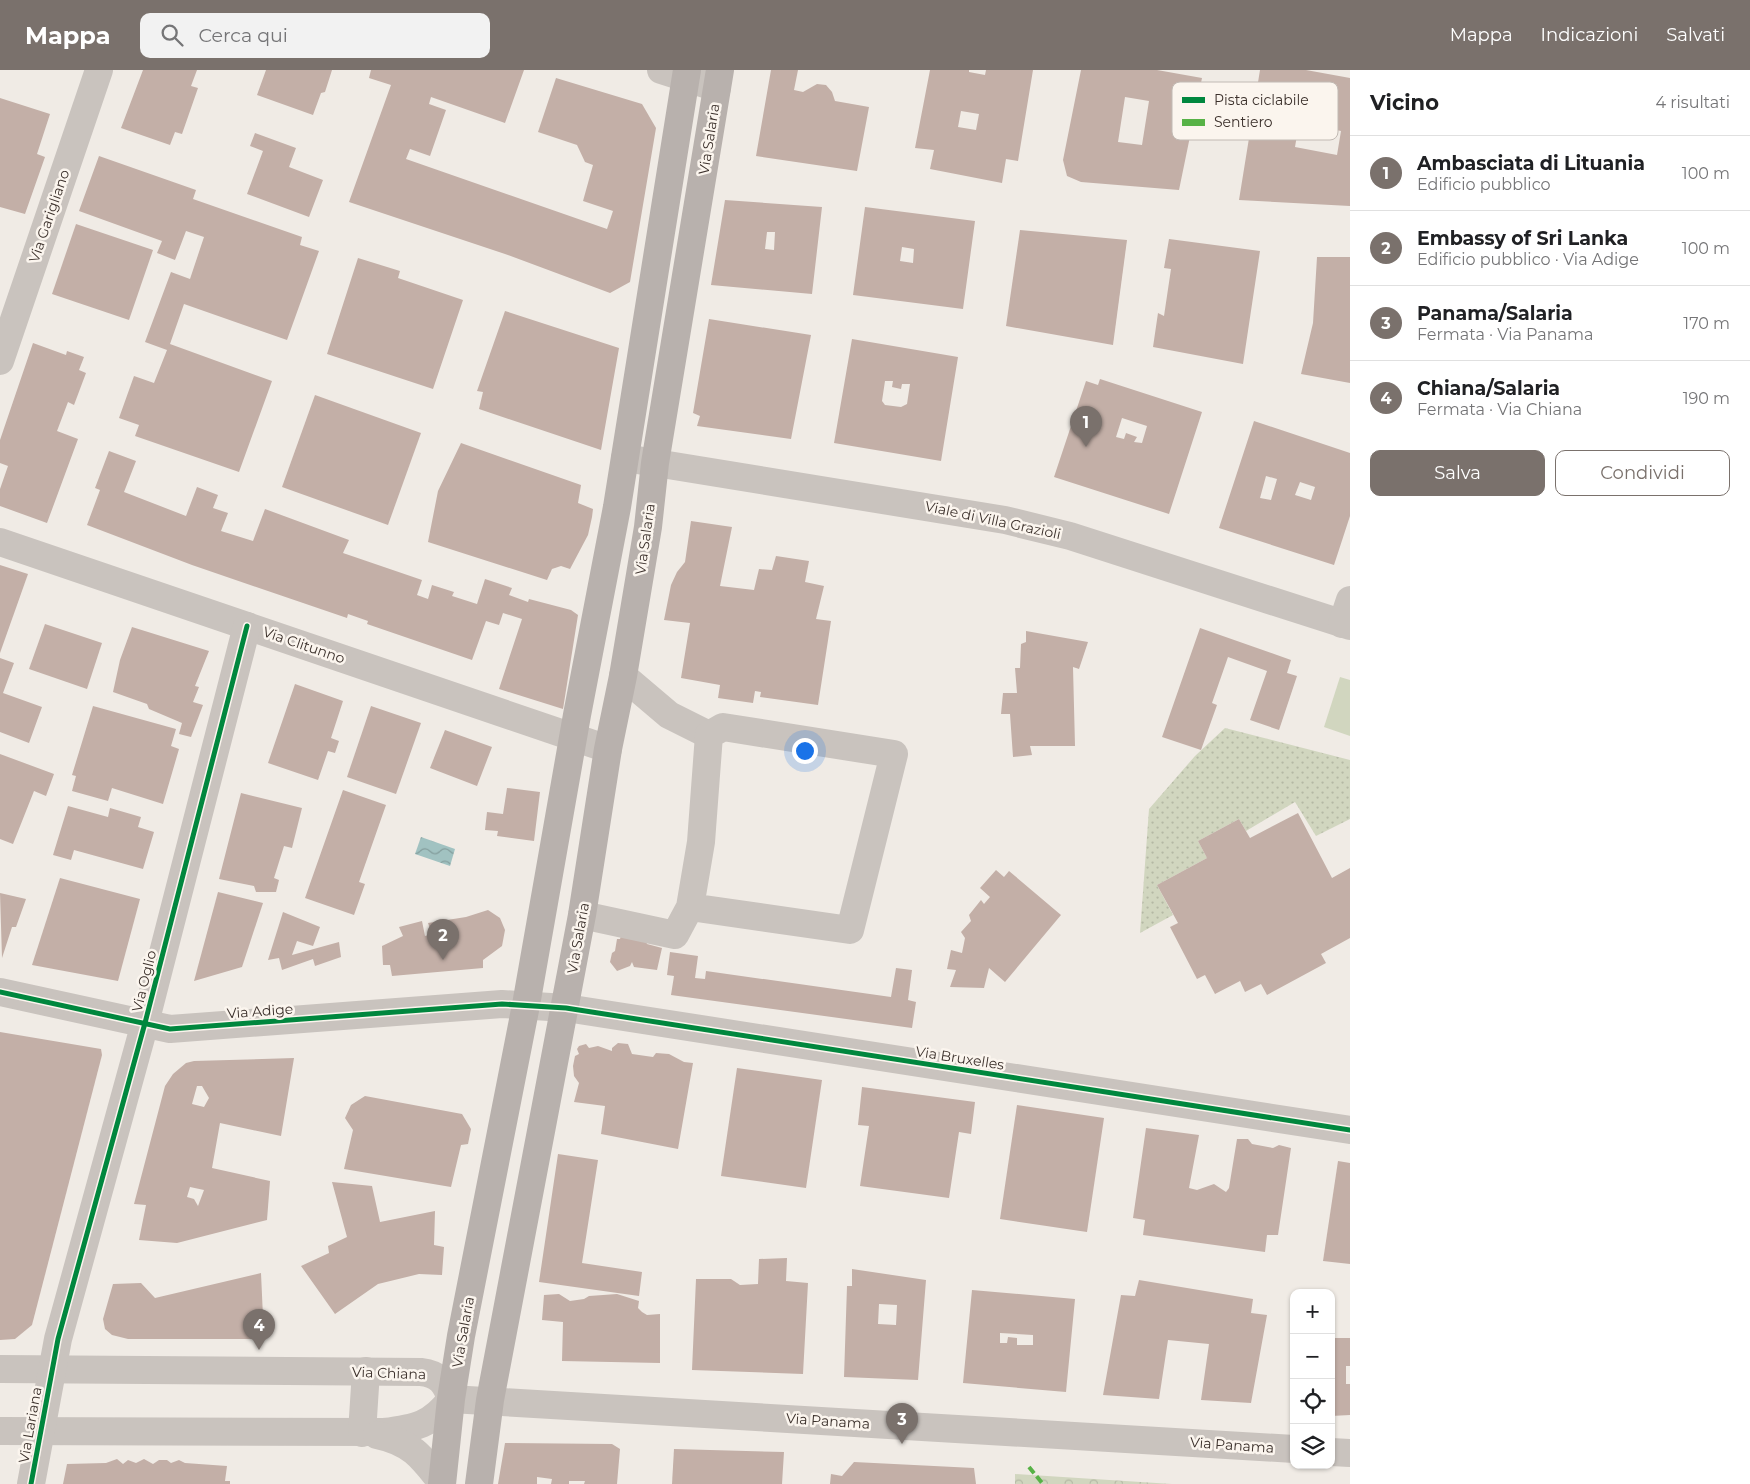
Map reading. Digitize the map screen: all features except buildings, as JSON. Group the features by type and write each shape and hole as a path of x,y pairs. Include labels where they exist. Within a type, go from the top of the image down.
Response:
{"main road":[{"name":"Via Salaria","path":"442,1484 451,1399 461,1336 526,1005 573,736 625,458 687,74"},
{"name":"Via Salaria","path":"479,1484 490,1400 566,1008 608,749 623,676 648,527 655,463 718,79"}],"street":[{"name":"Via Garigliano","path":"0,362 99,70"},
{"path":"661,70 718,79"},
{"name":"Viale di Villa Grazioli","path":"625,458 1005,520 1070,536 1347,617"},
{"name":"Via Clitunno","path":"0,542 608,749"},
{"name":"Via Oglio","path":"51,1370 145,1023 247,626"},
{"path":"623,676 669,715 709,735"},
{"path":"690,907 850,930 894,754 723,727 709,735"},
{"path":"582,915 675,935 690,907 701,842 709,735"},
{"name":"Via Adige","path":"0,992 170,1029 502,1004 526,1005"},
{"path":"526,1005 566,1008"},
{"name":"Via Bruxelles","path":"566,1008 1350,1130"},
{"name":"Via Chiana","path":"0,1369 422,1372 436,1375 446,1386 451,1399"},
{"name":"Via Lariana","path":"31,1484 51,1370"},
{"path":"366,1371 366,1433"},
{"path":"0,1431 366,1433 409,1428 426,1423 439,1415 451,1399"},
{"name":"Via Panama","path":"451,1399 1290,1449"},
{"path":"366,1433 395,1440 414,1450 442,1484"},
{"path":"1335,1452 1350,1453"}],"green space":[{"path":"1340,677 1350,680 1350,736 1324,727"},
{"path":"1225,728 1350,760 1350,819 1316,836 1295,802 1246,831 1239,819 1198,841 1207,858 1157,885 1173,915 1140,933 1149,809 1195,756"},
{"path":"1015,1474 1172,1484 1015,1484"}],"water":[{"path":"421,837 455,849 450,866 415,854"}],"marked path":[{"path":"1029,1467 1043,1484"}],"cycle path":[{"path":"31,1484 58,1339 145,1023 247,626"},
{"path":"0,992 170,1029 502,1004 566,1008 1350,1130"}],"place":[{"name":"Ambasciata di Lituania","path":"1086,447"},
{"name":"Embassy of Sri Lanka","path":"443,960"},
{"name":"Chiana/Salaria","path":"259,1350"},
{"name":"Panama/Salaria","path":"902,1444"}]}
